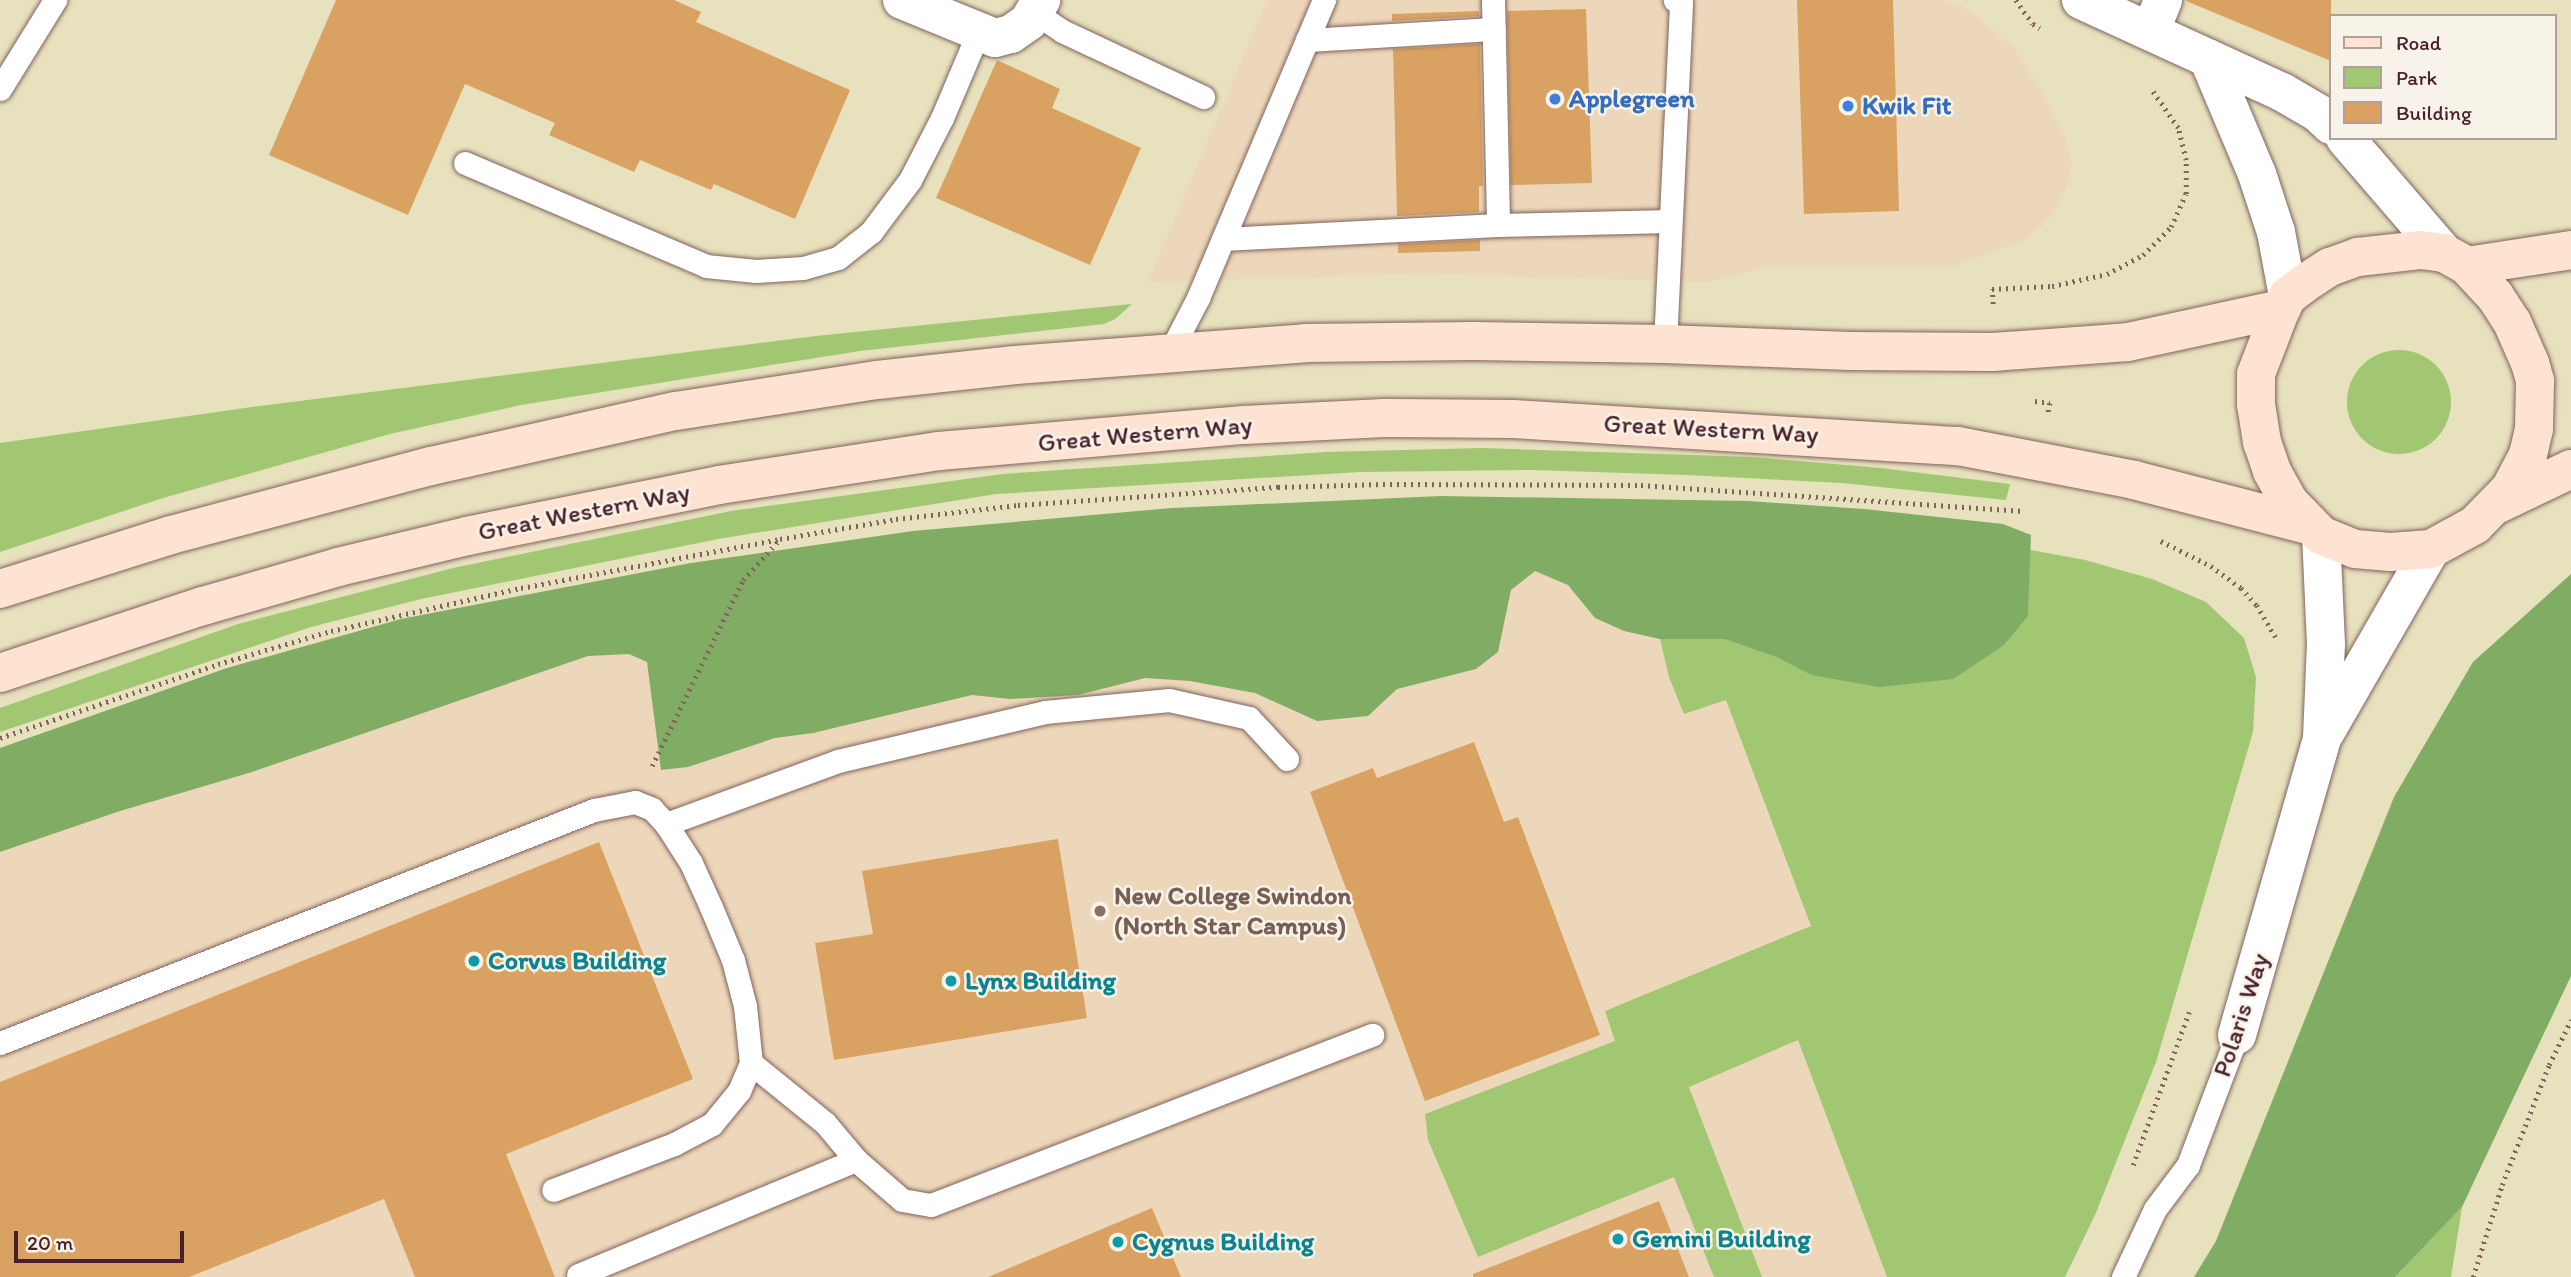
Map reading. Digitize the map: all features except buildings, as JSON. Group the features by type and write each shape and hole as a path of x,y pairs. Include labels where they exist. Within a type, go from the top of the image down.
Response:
{"main road":[{"path":"0,589 171,535 431,466 676,411 877,380 1170,352 1319,343 1665,344 1850,351 2017,350 2128,342 2285,302 2330,267 2358,257 2389,251 2455,259 2571,250"},
{"path":"2431,549 2475,526 2498,504 2528,455 2534,429 2535,381 2512,322 2495,296 2455,259"},
{"path":"2285,302 2256,374 2256,404 2272,471 2289,502 2314,530"},
{"name":"Great Western Way","path":"0,673 203,606 338,567 467,536 706,488 939,451 1244,425 1384,418 1513,419 1958,446 2134,480 2314,530 2355,549 2390,552 2431,549"},
{"path":"2498,504 2571,469"}],"street":[{"path":"902,0 995,38 1011,34 1028,22 1037,6"},
{"path":"2081,0 2157,15 2208,58 2282,92 2318,113 2330,124"},
{"path":"2208,58 2257,174 2276,232 2285,302"},
{"path":"2347,140 2455,259"},
{"name":"Polaris Way","path":"2236,1035 2322,738 2326,644 2314,530"},
{"name":"Polaris Way","path":"2322,738 2431,549"}],"lane":[{"path":"0,89 55,0"},
{"path":"1170,352 1212,266 1324,0"},
{"path":"1493,0 1498,225"},
{"path":"1665,344 1681,3 1675,0"},
{"path":"1037,6 1062,31 1203,97"},
{"path":"1307,40 1494,29"},
{"path":"465,163 706,266 756,271 803,268 838,258 871,232 887,211 909,180 942,118 978,33"},
{"path":"1223,239 1498,225 1670,221"},
{"path":"666,824 838,761 1045,712 1169,700 1249,718 1287,759"},
{"path":"0,1043 594,810 635,802 652,809 666,824 691,863 733,960 745,1006 751,1063 739,1091 712,1124 674,1144 554,1190"},
{"path":"751,1063 825,1123 856,1160 902,1200 931,1205 1372,1035"},
{"name":"Polaris Way","path":"2123,1277 2155,1209 2188,1165 2236,1035"},
{"path":"578,1275 856,1160"}],"path":[{"path":"0,738 218,664 345,628 521,587 896,519 1018,505 1278,487 1383,484 1641,485 2031,512"},
{"path":"635,802 743,580 780,539"},
{"path":"2274,638 2274,652"},
{"path":"2130,1175 2193,999"},
{"path":"2473,1277 2502,1185 2549,1065 2571,1020"}],"shaded area":[{"path":"1267,0 1945,0 1970,11 2014,48 2050,106 2066,140 2072,168 2064,194 2052,215 2026,239 1957,265 1775,265 1708,282 1425,273 1148,282"},
{"name":"New College Swindon (North Star Campus)","path":"1973,540 2085,560 2152,579 2206,602 2244,638 2256,677 2253,732 2156,1062 2095,1215 2065,1277 0,1277 0,760 308,655"}],"green space":[{"path":"1132,304 1115,319 1104,324 860,351 521,405 390,434 163,498 0,552 0,443 252,407 816,336"},
{"path":"2399,350 2419,354 2436,365 2447,382 2451,402 2447,422 2436,439 2419,450 2399,454 2379,450 2362,439 2351,422 2347,402 2351,382 2362,365 2379,354"},
{"path":"1482,448 1753,457 1881,468 2010,484 2006,500 1842,483 1532,470 1360,472 996,494 718,539 421,599 311,627 0,732 0,708 238,624 453,568 731,511 1003,474 1326,452"},
{"path":"1441,496 1748,501 1864,509 2003,524 2031,535 2028,616 2004,645 1953,679 1879,687 1811,675 1776,657 1725,639 1660,639 1624,631 1595,618 1568,585 1535,571 1511,590 1498,652 1476,669 1397,689 1368,716 1317,721 1255,693 1190,681 1145,678 1078,695 1010,699 972,695 813,733 775,738 688,767 661,770 647,662 629,654 588,656 252,772 120,811 0,852 0,748 227,668 401,619 691,563 913,531 1172,508"},
{"path":"2030,550 2085,560 2152,579 2206,602 2244,638 2256,677 2253,732 2156,1062 2095,1215 2065,1277 1887,1277 1798,1040 1689,1087 1762,1277 1714,1277 1674,1177 1478,1257 1428,1140 1425,1114 1615,1041 1605,1011 1811,926 1726,700 1684,714 1669,677 1660,639 1725,638 1776,657 1811,675 2028,616"},
{"path":"2571,574 2571,976 2462,1207 2395,1277 2194,1277 2216,1241 2394,797 2473,662"},
{"path":"2462,1207 2451,1277 2395,1277"}],"place":[{"name":"Applegreen","path":"1555,99"},
{"name":"Kwik Fit","path":"1848,106"},
{"name":"New College Swindon (North Star Campus)","path":"1100,911"},
{"name":"Corvus Building","path":"474,961"},
{"name":"Lynx Building","path":"951,981"},
{"name":"Gemini Building","path":"1618,1239"},
{"name":"Cygnus Building","path":"1118,1242"}]}
